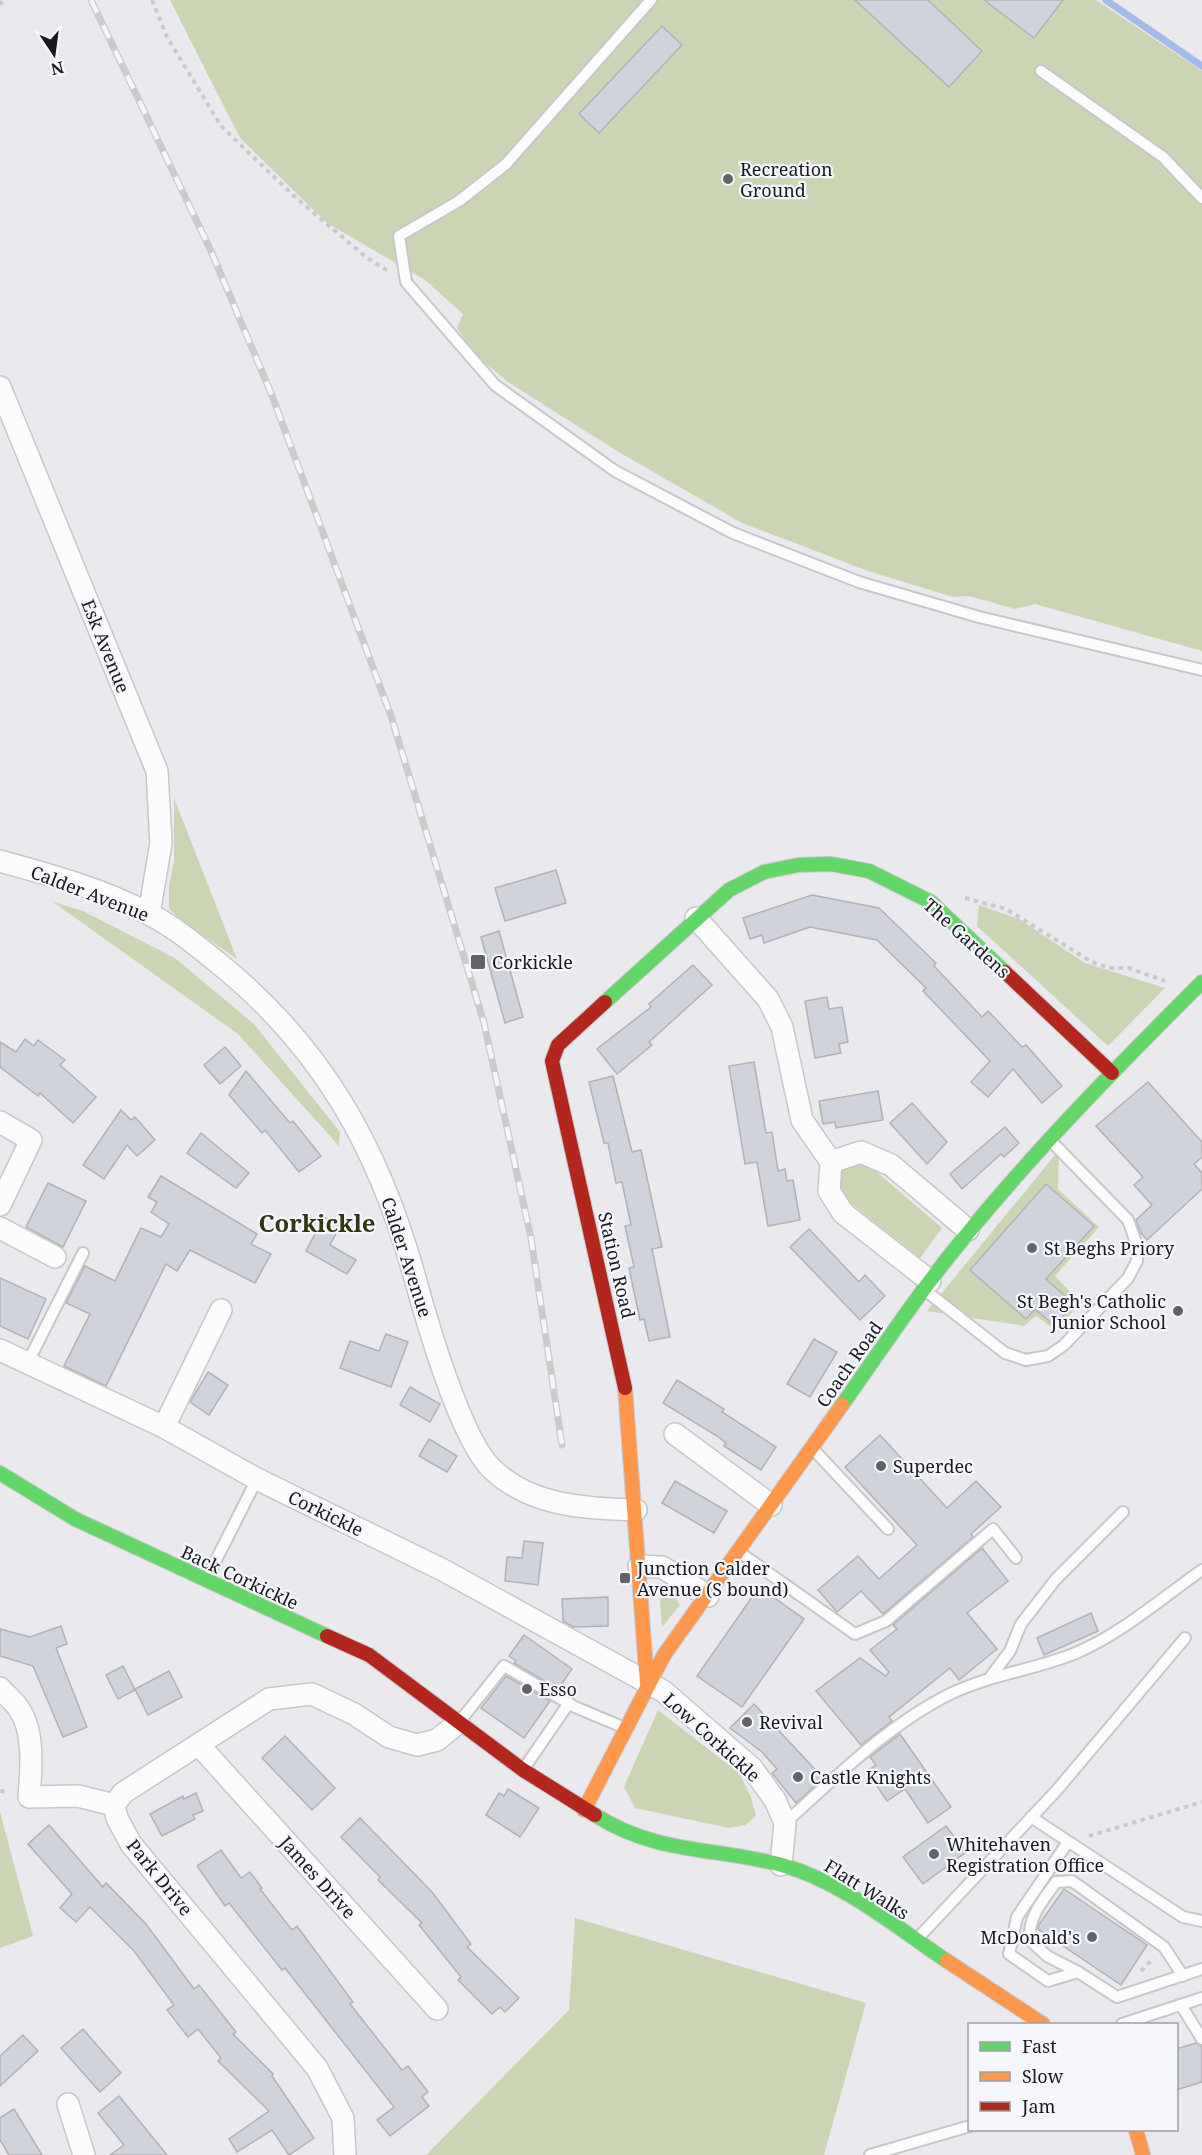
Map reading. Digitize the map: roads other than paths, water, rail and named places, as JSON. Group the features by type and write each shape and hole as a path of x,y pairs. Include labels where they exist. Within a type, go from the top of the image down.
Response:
{"street":[{"name":"Esk Avenue","path":"0,387 157,771 162,843 149,914"},
{"name":"Calder Avenue","path":"0,861 103,894 149,914 216,961 276,1016 311,1054 343,1102 371,1154 402,1233 426,1320 459,1407 475,1446 491,1469 515,1486 544,1501 590,1508 636,1510"},
{"name":"The Gardens","path":"696,918 729,890 764,872 798,865 831,864 869,871 906,888 942,911 1112,1073"},
{"name":"Station Road","path":"647,1683 626,1392 552,1061 558,1045 696,918"},
{"path":"696,918 768,999 782,1027 802,1120 831,1162 829,1191 843,1213 927,1285"},
{"name":"Coach Road","path":"584,1810 647,1683 664,1655 968,1230 1049,1139 1202,982"},
{"path":"0,1122 30,1140 0,1205"},
{"path":"831,1162 861,1152 891,1165 968,1230"},
{"path":"0,1228 55,1257"},
{"path":"164,1427 221,1310"},
{"name":"Corkickle","path":"0,1350 164,1427 257,1479 443,1570 647,1683"},
{"path":"675,1434 771,1505"},
{"name":"Back Corkickle","path":"0,1473 75,1519 369,1656 458,1723"},
{"path":"639,1566 662,1567 708,1596"},
{"name":"Low Corkickle","path":"647,1683 663,1691 752,1768 775,1800 784,1822 781,1865"},
{"path":"0,1688 20,1710 27,1734 31,1765 29,1797 78,1796 114,1805 123,1793 269,1700 312,1694 405,1744 417,1745 437,1740 458,1723 584,1810"},
{"name":"James Drive","path":"199,1745 436,2009"},
{"name":"Park Drive","path":"114,1805 117,1818 131,1844 317,2068 343,2118 345,2155"},
{"name":"Flatt Walks","path":"584,1810 617,1829 648,1841 781,1865 811,1875 840,1890 1041,2023"},
{"path":"68,2104 84,2155"},
{"path":"1136,2131 1143,2155"}],"lane":[{"path":"651,0 506,164 459,201 399,236 406,282 495,385 615,471 733,533 859,582 979,617 1112,646 1202,670"},
{"path":"1041,71 1163,157 1202,198"},
{"path":"927,1285 1005,1353 1026,1360 1048,1356 1064,1345 1128,1278 1137,1260 1137,1245 1128,1220 1049,1139"},
{"path":"28,1362 83,1253"},
{"path":"812,1448 888,1529"},
{"path":"205,1581 257,1479"},
{"path":"991,1676 1010,1651 1022,1624 1056,1579 1123,1512"},
{"path":"739,1552 855,1634 886,1621 993,1529 1016,1558"},
{"path":"784,1822 907,1720 949,1695 991,1676 1037,1666 1077,1652 1116,1630 1202,1570"},
{"path":"916,1941 1031,1817 1141,1692 1185,1638"},
{"path":"458,1723 504,1666 569,1703 625,1728"},
{"path":"523,1770 569,1703"},
{"path":"1031,1817 1183,1917 1202,1921"},
{"path":"1068,1842 1017,1917 1009,1954 1048,1981 1078,1972"},
{"path":"1183,1976 1164,1947 1072,1881 1056,1882 1033,1915 1029,1927 1030,1940 1047,1956 1078,1972 1117,1997 1183,1976 1202,1969"},
{"path":"1128,2023 1202,1998"},
{"path":"1181,2005 1202,2039"},
{"path":"870,2155 968,2126"}],"waterway":[{"path":"1106,0 1202,66"}],"railway":[{"path":"91,0 211,251 271,393 391,716 484,1023 531,1238 562,1445"}],"place":[{"name":"Recreation Ground","path":"728,179"},
{"name":"Corkickle","path":"478,962"},
{"name":"St Beghs Priory","path":"1032,1248"},
{"name":"St Begh's Catholic Junior School","path":"1178,1311"},
{"name":"Superdec","path":"881,1466"},
{"name":"Junction Calder Avenue (S bound)","path":"625,1578"},
{"name":"Esso","path":"527,1689"},
{"name":"Revival","path":"747,1722"},
{"name":"Castle Knights","path":"798,1777"},
{"name":"Whitehaven Registration Office","path":"934,1854"},
{"name":"McDonald's","path":"1092,1937"}],"district":[{"name":"Corkickle","path":"317,1222"}]}
